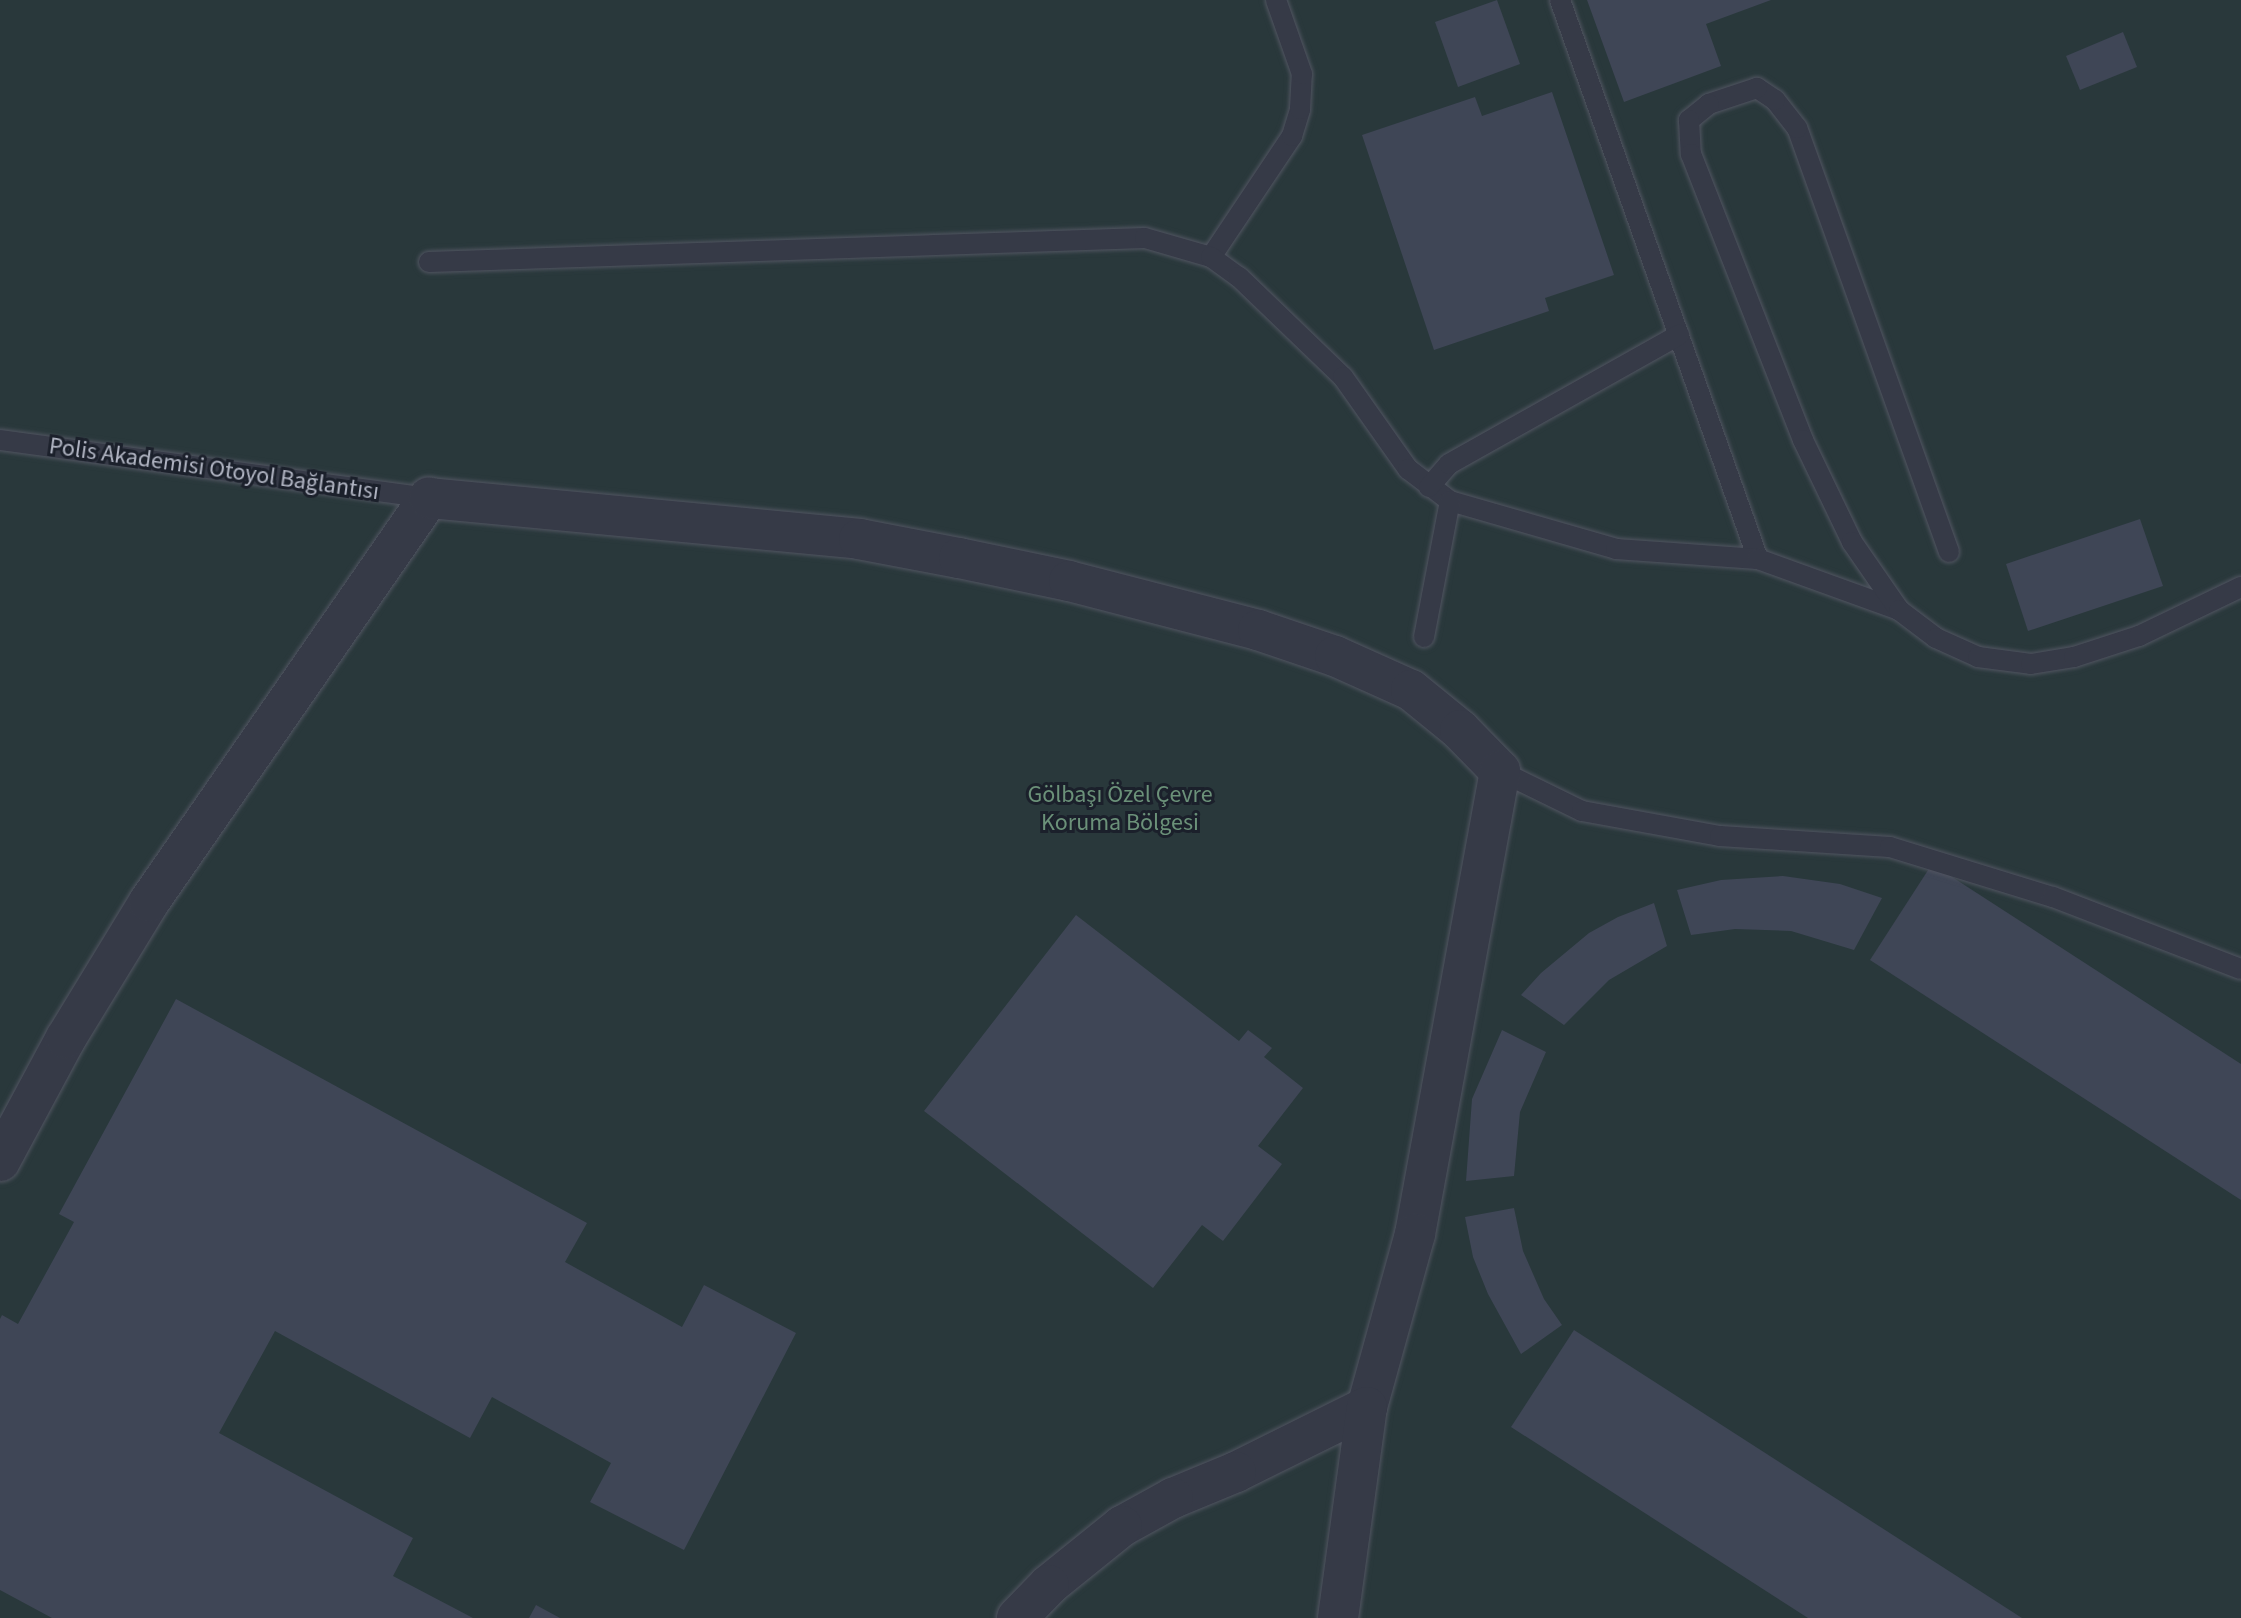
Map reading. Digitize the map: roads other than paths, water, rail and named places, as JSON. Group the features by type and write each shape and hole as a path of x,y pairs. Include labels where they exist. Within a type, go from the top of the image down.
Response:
{"street":[{"path":"0,1161 66,1038 149,902 429,498 859,539 1069,581 1258,630 1335,656 1411,690 1460,730 1500,771 1415,1234 1367,1407 1338,1618"},
{"path":"1017,1618 1049,1585 1122,1526 1173,1498 1236,1472 1367,1407"}],"lane":[{"path":"1211,257 1292,136 1300,109 1302,74 1276,0"},
{"path":"1560,0 1758,559"},
{"path":"1899,610 1852,542 1803,440 1691,154 1689,120 1709,104 1757,88 1775,100 1797,128 1949,552"},
{"path":"429,262 1145,238 1211,257 1239,277 1343,377 1408,469 1450,501 1616,549 1758,559 1899,610 1936,638 1978,657 2031,664 2074,657 2139,636 2241,587"},
{"path":"1429,487 1449,464 1679,335"},
{"name":"Polis Akademisi Otoyol Bağlantısı","path":"0,440 429,498"},
{"path":"1424,637 1450,501"},
{"path":"1500,771 1582,811 1720,836 1890,847 2053,897 2241,969"}],"park label":[{"name":"Gölbaşı Özel Çevre Koruma Bölgesi","path":"1120,809"}]}
